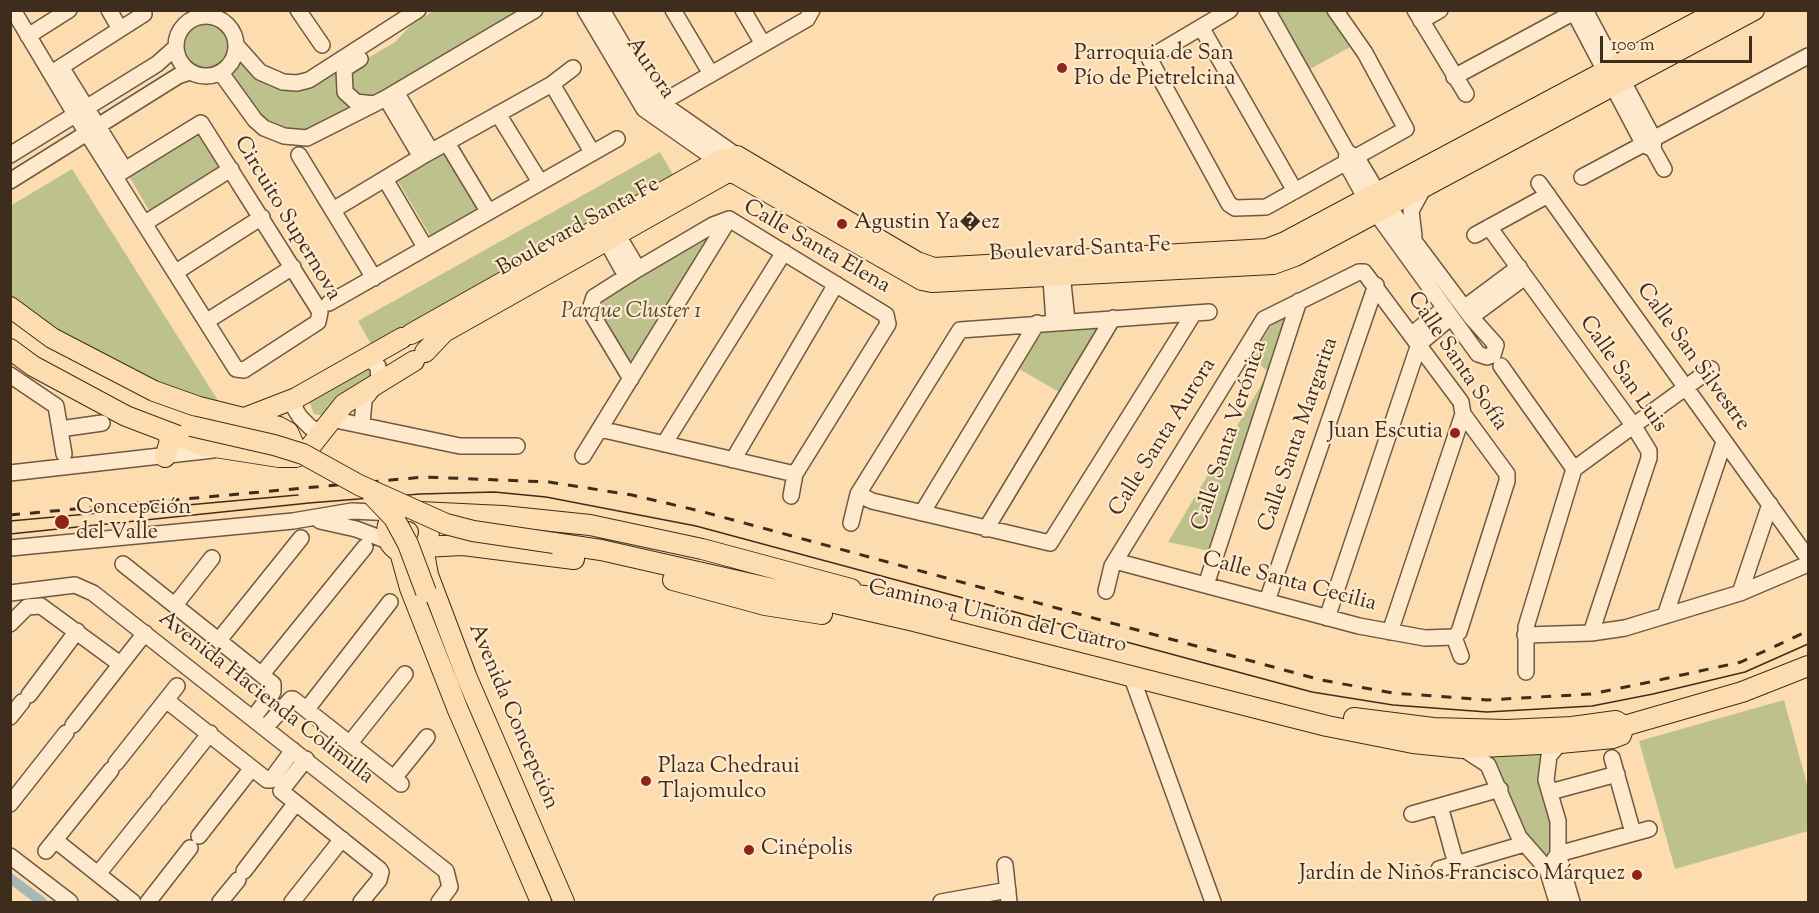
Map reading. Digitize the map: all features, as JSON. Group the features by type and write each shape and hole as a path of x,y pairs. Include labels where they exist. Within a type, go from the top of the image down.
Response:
{"main road":[{"name":"Boulevard Santa Fe","path":"247,417 296,398 406,336 728,172 736,174 922,280 945,283 1056,269 1267,249 1377,203 1424,187 1615,76 1720,10"},
{"name":"Boulevard Santa Fe","path":"286,457 306,452 345,404 420,357 444,332 718,161 737,156 917,262 934,268 1056,269 1273,264 1295,256 1350,227 1377,203 1615,76 1754,10"},
{"path":"10,307 78,353 154,391 199,407 247,417 288,432 294,445 292,453 286,457 202,445 126,416 33,366 10,349"},
{"path":"10,320 42,343 112,382 162,404 193,421"},
{"path":"10,335 72,374 121,399 303,454 368,482"},
{"path":"406,336 423,339 420,357"},
{"path":"167,432 173,456"},
{"name":"Camino a Unión del Cuatro","path":"368,482 446,524 473,531 648,548 790,586 876,597 1308,710 1365,720 1434,728 1496,730 1572,727 1616,720 1624,726"},
{"name":"Avenida Concepción","path":"368,482 394,518 408,544 553,903"},
{"path":"406,512 422,516 429,527 427,541 423,547"},
{"path":"876,597 713,552 590,525 503,516 406,512 386,529 394,547 412,553 423,547 463,545 559,556 606,564 765,605 834,616 914,621"},
{"name":"Camino a Unión del Cuatro","path":"554,538 914,621 1327,726 1413,743 1462,748 1560,743 1614,738 1621,735 1624,726"},
{"name":"Avenida Concepción","path":"394,547 458,710 541,903"},
{"name":"Avenida Concepción","path":"423,547 428,575 467,678 564,903"},
{"name":"Camino a Unión del Cuatro","path":"1624,726 1742,692 1809,666"}],"street":[{"name":"Circuito Supernova","path":"13,10 28,36 56,70 120,173 145,223 240,371 313,327 320,319 320,312 293,267 201,123 120,173"},
{"path":"28,36 69,10"},
{"path":"109,10 120,29"},
{"path":"178,10 177,40 183,65 190,72 205,76 221,73 233,61 237,45"},
{"path":"298,10 322,45"},
{"path":"221,73 255,120 284,136 315,136 385,98 535,10"},
{"name":"Aurora","path":"585,10 646,111 718,161"},
{"name":"Aurora","path":"602,10 660,104 737,156"},
{"path":"673,10 711,74"},
{"path":"743,10 763,44"},
{"path":"646,111 807,19 812,10"},
{"path":"1230,10 1149,58 1229,204 1236,208 1266,207 1350,158 1406,129 1365,53 1335,10"},
{"path":"1268,10 1377,203 1394,238 1478,354 1490,356 1495,352 1496,345 1468,312 1415,239 1377,203"},
{"path":"1440,10 1418,16 1466,94"},
{"path":"1454,77 1577,11 1615,76 1664,169"},
{"path":"23,171 16,169 13,154 157,64 192,20 207,13 218,18 231,29 237,45 260,72 283,82 297,83 309,80 412,14"},
{"path":"56,70 144,14"},
{"path":"385,98 356,102 345,92 344,69 391,40 412,14"},
{"path":"1201,27 1295,191"},
{"path":"1582,177 1650,144 1809,56"},
{"path":"333,210 426,154 552,84 573,68"},
{"path":"10,181 23,171 190,72"},
{"path":"552,84 592,152"},
{"path":"385,98 426,154"},
{"path":"498,114 540,182"},
{"path":"329,303 617,139"},
{"path":"447,143 488,211"},
{"path":"299,154 374,278"},
{"path":"145,223 231,168"},
{"path":"385,179 425,247"},
{"path":"1415,239 1411,211 1417,195 1424,187"},
{"name":"Calle San Silvestre","path":"1490,227 1544,189 1684,388 1809,558"},
{"path":"176,272 262,217"},
{"path":"583,456 729,219"},
{"name":"Calle Santa Elena","path":"631,379 593,316 591,306 594,297 713,225 729,219 886,315 889,319 795,474"},
{"path":"1350,227 1377,228 1394,238"},
{"path":"1475,235 1490,227"},
{"name":"Calle San Luis","path":"1490,227 1633,425 1648,451 1649,458 1591,633"},
{"path":"609,231 632,272"},
{"path":"664,444 783,252"},
{"path":"207,321 293,267"},
{"path":"1056,269 1061,321"},
{"name":"Calle Santa Sofía","path":"1270,314 1359,272 1369,276 1461,402 1463,414 1507,474 1508,481 1470,600 1459,632 1454,636"},
{"path":"1468,312 1522,272"},
{"path":"733,460 836,284"},
{"name":"Calle Santa Margarita","path":"1268,601 1376,285"},
{"name":"Calle Santa Verónica","path":"1206,585 1299,301"},
{"path":"851,523 858,494 960,330 1209,312"},
{"name":"Calle Santa Aurora","path":"986,529 1050,543 1194,313"},
{"path":"1327,618 1416,339 1448,313"},
{"name":"Calle Santa Aurora","path":"1106,591 1115,561 1258,329 1270,314"},
{"path":"858,494 872,501 986,529 1113,318"},
{"path":"922,513 1037,323"},
{"path":"362,425 364,400 379,381 378,366 367,358"},
{"path":"1500,366 1575,469"},
{"path":"1526,672 1525,634 1575,469 1711,369"},
{"path":"10,375 54,403 64,454"},
{"path":"296,398 296,409 310,427 362,425 460,446 517,446"},
{"path":"1390,632 1463,414"},
{"name":"Boulevard Santa Fe","path":"173,456 202,445 219,428 247,417"},
{"path":"60,429 102,423"},
{"path":"600,429 795,474 791,496"},
{"path":"1665,616 1724,442"},
{"name":"Boulevard Santa Fe","path":"10,473 173,456 222,448"},
{"path":"1740,593 1770,504"},
{"path":"10,548 293,521 352,511 406,512"},
{"path":"293,521 329,522 394,547"},
{"path":"219,640 292,543"},
{"path":"262,674 365,547"},
{"path":"175,605 212,558"},
{"name":"Calle Santa Cecilia","path":"1115,561 1327,618 1390,632 1425,638 1454,636"},
{"path":"123,564 273,684 274,689 259,723"},
{"path":"1525,634 1591,633 1625,628 1740,593 1809,564"},
{"name":"Avenida Hacienda Colimilla","path":"10,592 81,586 145,633 446,871 450,887 440,903"},
{"path":"307,708 390,602"},
{"path":"10,624 24,608 33,605 45,607 120,664"},
{"path":"10,717 77,631"},
{"path":"10,804 145,633"},
{"path":"1454,636 1461,656"},
{"path":"350,743 405,674"},
{"path":"1131,675 1213,903"},
{"path":"134,903 98,874 50,845 177,686"},
{"path":"259,723 291,699 307,708 398,781 427,737"},
{"path":"166,700 269,781 299,755"},
{"path":"98,874 210,733"},
{"path":"1560,743 1550,756 1546,780 1558,821 1558,854 1572,903"},
{"path":"1462,748 1488,765 1514,827 1524,844 1543,862 1552,901"},
{"path":"299,755 282,789 295,804 381,872 361,903"},
{"path":"1612,758 1633,833"},
{"path":"148,903 252,768"},
{"path":"1550,792 1617,774"},
{"path":"1412,814 1500,789"},
{"path":"220,903 295,804"},
{"path":"1440,806 1456,864"},
{"path":"1543,862 1552,861 1558,854 1649,829"},
{"path":"292,903 342,839"},
{"path":"1439,869 1524,844"},
{"path":"10,856 70,903"},
{"path":"946,902 1009,896 1005,865"}],"green space":[{"path":"433,11 522,11 368,100 352,95 351,68 395,42 411,25"},
{"path":"1276,11 1327,11 1352,46 1310,69"},
{"path":"207,24 222,31 229,46 222,61 207,68 192,61 185,46 192,31"},
{"path":"239,63 264,83 279,88 334,72 338,74 353,109 306,133 274,127 262,119 234,77 233,70"},
{"path":"202,128 226,166 150,212 127,173"},
{"path":"445,150 480,209 431,237 396,178"},
{"path":"660,152 673,175 371,344 358,321"},
{"path":"72,169 219,402 190,396 156,384 57,331 11,295 10,206"},
{"name":"Parque Cluster 1","path":"704,237 710,239 630,370 598,316 599,298"},
{"path":"1287,311 1291,316 1210,551 1168,542 1269,372 1251,358 1276,318"},
{"path":"1095,326 1100,332 1061,393 1019,369 1044,329"},
{"path":"363,366 372,370 373,374 324,416 314,414 309,401"},
{"path":"1784,700 1808,788 1808,831 1675,869 1639,741"},
{"path":"1544,753 1552,814 1551,853 1545,856 1524,837 1484,756"}],"waterway":[{"path":"10,878 42,902"}],"tram line":[{"path":"10,534 309,503 420,494 494,492 546,497 696,526 1312,692 1393,705 1487,712 1592,706 1653,694 1745,672 1808,644"},
{"path":"10,521 298,495"}],"railway":[{"path":"10,515 424,477 549,482 632,495 700,511 1321,680 1393,693 1487,700 1591,694 1650,682 1741,662 1808,631"}],"place":[{"name":"Parroquia de San Pío de Pietrelcina","path":"1062,68"},
{"name":"Agustin Ya�ez","path":"842,224"},
{"name":"Juan Escutia","path":"1455,433"},
{"name":"Concepción del Valle","path":"62,522"},
{"name":"Plaza Chedraui Tlajomulco","path":"646,781"},
{"name":"Cinépolis","path":"749,850"},
{"name":"Jardín de Niños Francisco Márquez","path":"1637,875"}]}
